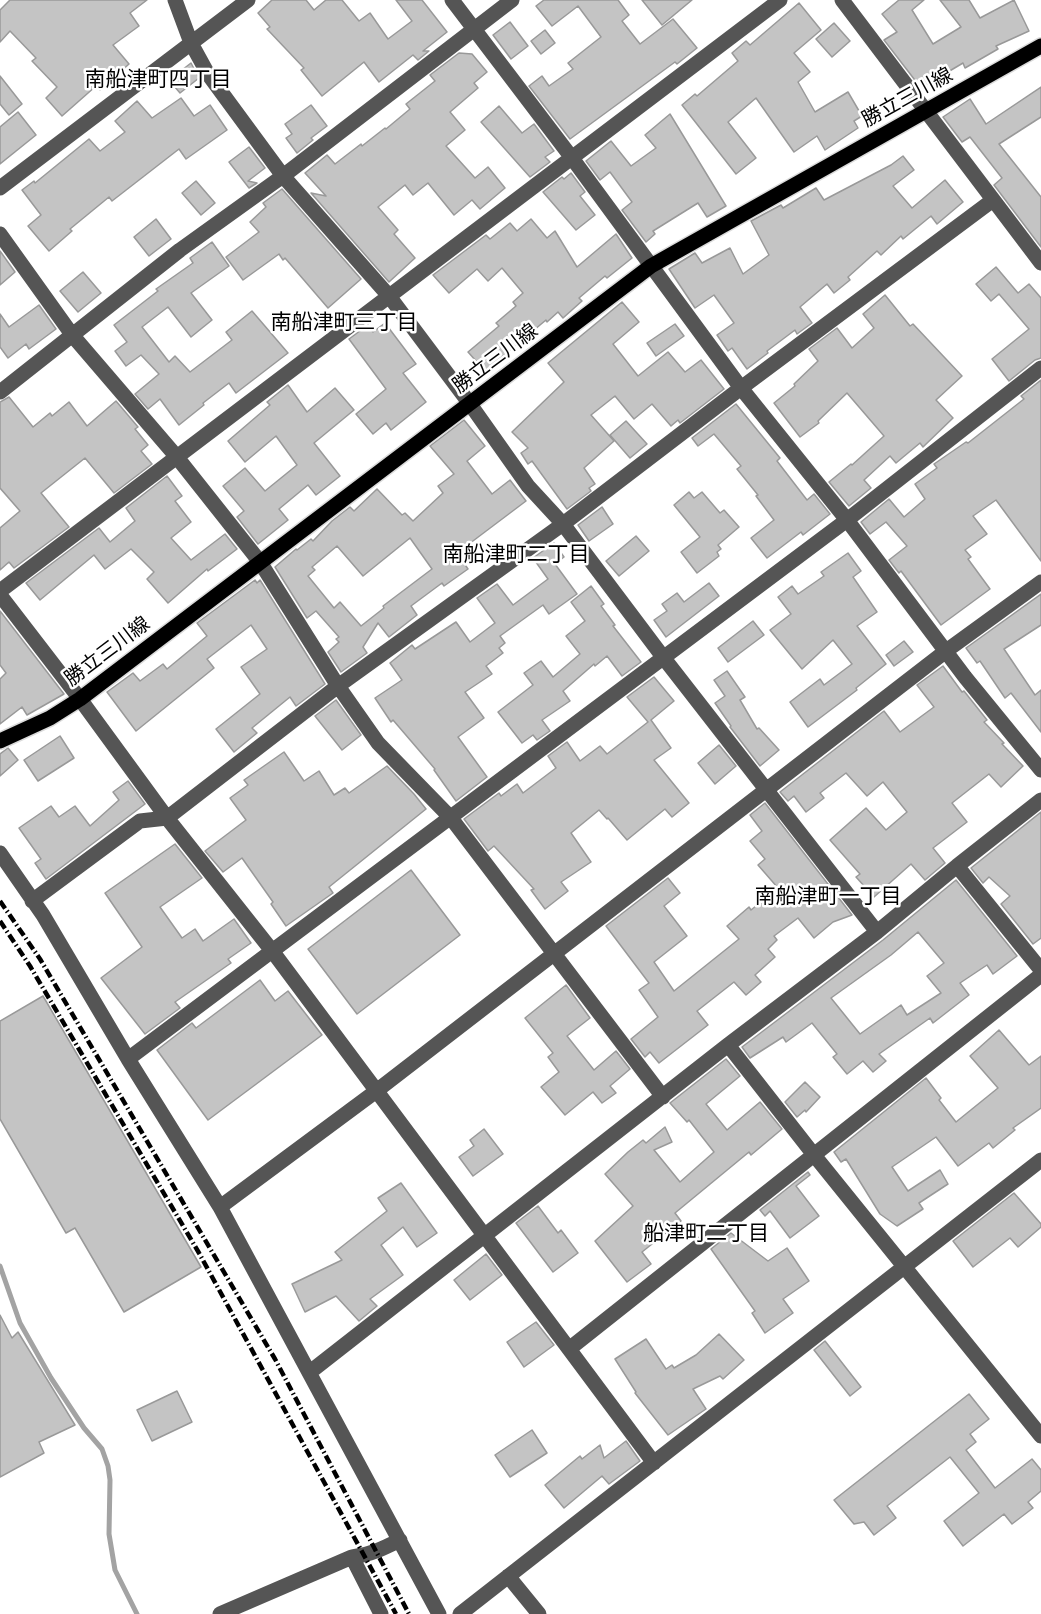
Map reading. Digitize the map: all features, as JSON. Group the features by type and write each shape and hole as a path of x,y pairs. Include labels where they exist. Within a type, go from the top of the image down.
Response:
{"main road":[{"name":"勝立三川線","path":"0,741 50,718 80,699 651,266 1041,46"}],"street":[{"path":"175,0 191,43 208,74 283,176 389,296 528,486 563,524 663,657 877,932"},
{"path":"0,188 248,0"},
{"path":"452,0 572,158 741,388 847,520 964,677 1041,770"},
{"path":"0,392 180,250 283,176 512,0"},
{"path":"654,1463 375,1092 273,952 167,818 0,593 176,456 780,0"},
{"path":"842,0 1041,263"},
{"path":"32,901 140,821 167,818 338,686 563,524 993,200"},
{"path":"0,234 73,336 176,456 260,562 338,686 378,743 452,818 663,1096"},
{"path":"128,1059 847,520 1041,369"},
{"path":"220,1207 375,1092 946,651 1041,582"},
{"path":"310,1372 877,932 1041,800"},
{"path":"0,853 43,915 128,1059 220,1207 440,1614"},
{"path":"957,866 1041,970"},
{"path":"569,1349 1041,975"},
{"path":"728,1046 1041,1436"},
{"path":"460,1614 1041,1160"},
{"path":"220,1614 352,1557 364,1556 400,1540"},
{"path":"352,1557 381,1614"},
{"path":"508,1576 539,1614"}],"building":[{"path":"10,0 147,0 130,13 139,26 113,45 129,64 100,90 96,86 62,116 46,98 57,87 32,61 36,58 10,31 0,42 0,10"},
{"path":"272,0 306,0 314,10 326,0 342,0 359,21 370,13 388,39 412,21 396,0 422,0 447,32 423,51 429,51 418,60 413,55 379,82 364,62 322,96 301,70 304,68 267,29 270,27 258,13"},
{"path":"544,0 618,0 629,15 622,21 640,44 673,19 697,48 570,139 529,86 542,76 549,86 573,69 568,63 601,37 578,6 552,26 536,6"},
{"path":"642,0 692,0 662,25"},
{"path":"899,0 924,0 912,10 933,44 961,27 940,0 969,0 980,18 1014,0 1029,31 996,46 998,49 965,68 963,63 921,88 884,40 897,32 882,14"},
{"path":"799,3 821,30 794,53 810,72 798,82 815,112 848,92 862,116 854,121 858,128 825,150 817,136 794,152 756,98 728,122 756,158 736,174 682,105 695,94 697,96 738,61 732,53 746,41 750,45"},
{"path":"510,22 528,46 511,59 493,35"},
{"path":"834,23 850,41 832,57 816,39"},
{"path":"545,30 555,43 541,54 531,41"},
{"path":"459,53 472,54 487,72 474,83 478,88 450,112 465,130 446,146 475,178 488,167 505,188 480,209 472,200 454,215 428,183 413,195 405,185 378,207 398,230 394,234 415,258 389,282 311,193 326,196 305,173 327,155 335,164 386,129 410,109 406,104 435,81 430,75"},
{"path":"191,63 199,78 180,93 169,80"},
{"path":"0,76 22,104 9,115 0,104"},
{"path":"1041,87 1041,117 999,144 1041,197 1041,247 994,185 1002,178 970,137 962,142 943,117 970,99 986,124"},
{"path":"181,98 194,116 210,105 227,130 186,159 179,149 112,201 109,197 70,229 72,231 49,251 28,226 41,215 22,190 34,181 35,183 89,139 100,151 125,132 115,121 137,101 152,118"},
{"path":"311,105 327,126 297,153 286,138 292,134 285,124"},
{"path":"499,106 522,133 534,124 554,151 545,157 550,162 530,177 481,122"},
{"path":"18,112 36,135 0,164 0,127"},
{"path":"670,114 726,206 707,217 698,203 653,231 655,234 646,242 622,210 632,202 610,172 600,180 586,161 611,141 631,166 656,148 645,135"},
{"path":"249,147 265,168 248,181 257,183 249,188 229,162"},
{"path":"903,156 914,170 893,186 912,208 945,180 963,202 937,224 931,216 903,239 901,236 881,255 877,251 848,277 850,280 834,293 827,284 800,307 812,323 797,334 795,330 747,369 732,348 728,351 717,335 734,323 714,295 695,308 669,269 695,253 702,263 730,248 743,274 769,255 751,221 781,205 783,208 816,188 824,200 891,165"},
{"path":"571,173 585,192 580,196 595,215 576,230 543,192"},
{"path":"196,181 215,203 201,215 182,193"},
{"path":"282,189 361,279 328,308 279,254 243,280 226,257 259,232 250,222 266,207 263,203"},
{"path":"156,219 171,239 149,256 134,237"},
{"path":"531,219 547,238 555,231 577,267 616,234 632,258 607,278 605,276 579,298 582,301 563,318 558,312 547,322 546,320 485,371 468,352 499,326 496,323 516,306 513,302 523,293 502,268 488,281 477,269 449,293 433,275 486,235 490,239 510,223 517,231"},
{"path":"212,242 229,266 191,293 212,320 191,337 168,307 142,327 169,362 175,356 190,372 232,340 226,332 252,311 288,353 236,393 229,383 179,425 160,399 148,409 135,394 159,374 141,355 126,366 115,351 127,342 114,325 158,291 156,289 193,263 190,258"},
{"path":"0,251 15,272 0,285"},
{"path":"996,267 1018,293 1029,284 1041,298 1041,358 1035,360 1009,381 992,359 1029,329 999,294 991,301 976,284"},
{"path":"83,272 101,293 78,312 60,291"},
{"path":"885,295 910,326 913,324 962,376 936,400 953,418 923,447 920,443 896,463 890,456 864,480 871,488 849,506 829,482 884,436 847,393 818,421 819,423 800,437 774,403 795,386 794,384 818,361 809,349 837,328 852,348 874,328 863,314"},
{"path":"622,302 639,322 613,344 638,376 668,352 685,372 701,360 724,389 680,423 678,420 671,426 652,404 634,419 615,396 591,415 614,441 584,468 595,484 589,488 591,491 567,509 532,461 528,464 521,453 528,448 512,432 564,382 548,363"},
{"path":"39,305 56,329 29,349 26,344 8,358 0,347 0,314 9,327"},
{"path":"385,323 416,364 403,373 426,402 391,430 386,423 373,434 356,414 386,389 349,339 368,325 373,332"},
{"path":"675,324 684,336 656,356 647,343"},
{"path":"1041,380 1041,561 996,500 973,516 987,534 965,550 971,557 968,559 990,589 941,625 901,571 899,573 889,560 907,546 886,522 870,534 861,522 889,499 904,517 925,499 915,484 937,468 934,464 966,442 968,443 1024,399 1021,396"},
{"path":"288,385 307,412 335,388 354,410 314,443 340,476 316,495 308,485 279,509 288,520 258,544 237,517 244,511 223,486 245,468 265,491 297,465 276,436 245,462 228,441 270,405 267,402"},
{"path":"9,397 33,427 50,413 52,416 69,402 87,426 116,401 138,427 135,429 148,445 141,451 152,464 114,493 85,458 41,493 69,527 14,568 9,562 0,570 0,528 20,511 0,488 0,402"},
{"path":"736,404 780,458 777,461 807,500 814,494 830,514 803,535 801,532 767,558 751,538 774,520 737,469 741,466 714,434 698,446 692,438"},
{"path":"464,420 485,446 467,461 492,494 510,480 526,501 457,553 468,569 444,586 442,583 411,606 417,615 389,637 378,623 363,647 367,653 341,672 328,652 339,642 336,639 339,637 316,611 307,618 275,567 296,549 311,539 313,541 332,521 350,507 354,511 377,489 402,515 405,513 413,521 443,493 438,486 454,474 430,446","holes":["410,538 432,569 383,606 384,608 361,626 340,602 334,608 308,576 315,570 312,567 337,546 363,576"]},
{"path":"626,421 647,444 630,458 610,435"},
{"path":"167,476 182,496 175,501 191,522 171,538 191,560 225,534 237,549 208,571 207,569 168,603 147,579 154,572 131,549 105,569 94,555 40,600 26,583 99,528 110,542 135,521 126,508"},
{"path":"689,492 694,498 702,492 720,513 724,510 739,527 718,545 721,549 717,552 719,556 697,573 681,552 700,537 674,505"},
{"path":"602,507 613,524 589,541 578,525"},
{"path":"636,536 649,551 619,576 606,561"},
{"path":"554,543 564,557 555,564 577,594 549,614 543,605 500,636 505,643 499,648 503,653 486,666 492,674 465,692 484,718 458,737 487,777 456,801 435,769 393,720 391,722 375,698 402,680 390,663 412,645 415,649 456,622 470,642 495,623 477,598 497,584 513,605 548,579 533,558"},
{"path":"848,553 861,571 853,577 877,612 857,626 886,664 856,688 857,690 808,727 790,702 820,679 824,685 852,664 833,640 802,669 770,630 791,614 778,597 792,586 798,594 824,576 821,572"},
{"path":"255,580 257,583 260,580 325,684 296,706 290,697 252,728 257,733 234,752 216,729 260,694 241,667 267,649 251,625 207,659 214,668 136,731 107,692 133,673 140,681 163,664 167,669 207,636 197,623"},
{"path":"709,583 719,596 666,637 654,620 667,611 662,604 677,593 684,602"},
{"path":"591,586 604,604 601,606 615,625 613,626 641,662 622,676 607,656 595,666 594,664 563,691 570,701 542,720 550,731 537,740 533,735 522,743 498,712 533,685 524,673 541,661 553,677 580,654 566,636 585,621 571,602"},
{"path":"1041,594 1041,625 1004,649 1035,695 1041,690 1041,732 1011,693 1005,698 980,661 977,663 966,648"},
{"path":"0,611 64,694 27,715 22,707 0,724 0,679 6,673 0,665"},
{"path":"753,621 764,635 728,662 718,648"},
{"path":"904,641 913,652 894,666 886,655"},
{"path":"943,666 987,720 984,722 1023,766 1001,787 989,774 952,803 967,822 933,848 945,863 925,880 911,864 874,897 856,877 860,874 830,840 866,808 886,830 907,812 883,782 867,796 846,773 820,793 824,798 806,812 794,796 788,801 780,792 884,711 900,732 934,707 917,685"},
{"path":"727,671 745,697 740,700 757,729 759,728 779,750 760,766 715,703 725,696 714,680"},
{"path":"654,677 674,701 651,720 671,748 654,760 689,803 672,817 665,809 627,840 599,810 571,833 591,862 561,882 568,891 545,909 531,890 534,889 494,846 488,851 464,819 499,793 501,796 517,784 523,793 556,768 548,756 567,742 580,761 600,746 607,754 648,722 627,697"},
{"path":"336,700 361,735 342,750 315,716"},
{"path":"60,736 74,758 38,781 24,760"},
{"path":"719,745 736,766 715,784 698,763"},
{"path":"8,748 18,760 0,776 0,754"},
{"path":"284,752 304,781 319,771 334,795 345,788 349,793 387,766 426,809 329,887 333,893 286,926 271,904 273,902 242,858 223,872 205,851 246,820 230,798 248,785 244,780"},
{"path":"128,781 145,804 46,879 35,863 41,859 19,828 51,806 59,817 75,806 90,826 119,800 113,792"},
{"path":"765,803 852,915 833,922 814,938 798,918 774,936 777,940 768,949 775,957 755,975 761,982 746,995 734,982 697,1011 708,1025 659,1063 650,1052 645,1057 631,1039 658,1017 639,990 649,983 606,926 668,878 680,893 664,906 687,936 654,962 674,991 739,939 727,926 749,907 751,910 778,888 758,865 765,859 750,841 762,831 750,815"},
{"path":"1041,812 1041,938 1033,944 1001,904 1010,896 989,877 983,883 971,868"},
{"path":"175,844 202,878 160,907 182,938 195,929 203,941 234,919 251,943 228,959 231,963 175,1002 180,1008 145,1034 101,978 142,947 105,893"},
{"path":"411,870 460,935 357,1014 308,949"},
{"path":"956,880 1017,956 993,974 987,965 960,983 969,995 933,1023 930,1018 879,1054 886,1061 873,1072 863,1061 847,1074 833,1057 837,1054 812,1023 786,1042 783,1037 750,1058 742,1047 883,940","holes":["918,932 944,963 927,976 941,993 907,1015 901,1005 860,1034 831,998 891,955"]},
{"path":"260,980 275,1001 288,991 322,1035 208,1120 157,1050 192,1023 196,1028"},
{"path":"566,985 590,1018 567,1036 594,1070 616,1051 630,1069 610,1086 616,1093 602,1103 593,1092 565,1115 541,1087 559,1072 548,1057 553,1053 525,1018"},
{"path":"43,996 201,1267 124,1312 75,1228 66,1233 0,1119 0,1021"},
{"path":"999,1030 1029,1065 1041,1056 1041,1108 1013,1128 1015,1130 993,1148 989,1143 958,1166 936,1137 892,1167 908,1191 940,1170 948,1184 919,1203 923,1209 897,1226 880,1214 846,1159 841,1162 834,1152 926,1078 956,1122 998,1088 970,1056"},
{"path":"726,1059 740,1076 706,1104 727,1130 760,1102 782,1129 751,1155 749,1152 675,1213 681,1221 642,1252 651,1264 627,1282 595,1241 633,1206 605,1174 643,1140 646,1143 665,1127 672,1142 654,1150 680,1182 714,1152 689,1120 687,1122 670,1103"},
{"path":"805,1082 820,1097 806,1112 805,1110 797,1117 785,1102"},
{"path":"484,1129 503,1154 473,1176 459,1157 474,1146 470,1140"},
{"path":"808,1172 810,1175 796,1186 819,1216 790,1238 770,1211 765,1216 760,1210"},
{"path":"401,1183 437,1233 417,1247 403,1227 381,1245 403,1275 370,1299 377,1306 359,1321 336,1296 305,1312 292,1284 342,1260 335,1252 387,1211 378,1198"},
{"path":"1014,1193 1041,1224 1041,1227 1018,1247 1010,1238 973,1267 953,1241"},
{"path":"538,1206 558,1233 561,1230 578,1253 553,1272 516,1223"},
{"path":"731,1233 768,1261 787,1248 809,1281 783,1299 793,1313 765,1333 752,1313 755,1311 711,1249"},
{"path":"486,1254 502,1275 470,1300 454,1280"},
{"path":"0,1315 12,1338 18,1332 75,1425 39,1442 44,1453 0,1477"},
{"path":"536,1322 554,1345 524,1367 507,1342"},
{"path":"719,1334 744,1360 723,1379 720,1376 693,1389 706,1409 668,1435 635,1393 615,1359 646,1339 666,1369 672,1365 674,1368 696,1355"},
{"path":"825,1341 861,1387 850,1396 814,1350"},
{"path":"177,1391 192,1422 152,1441 137,1410"},
{"path":"969,1394 989,1419 970,1434 976,1442 966,1450 995,1488 1032,1459 1041,1470 1041,1491 1028,1502 1033,1508 1012,1524 1004,1514 963,1546 944,1521 979,1493 950,1457 887,1506 896,1518 874,1535 864,1522 854,1524 834,1500"},
{"path":"532,1430 547,1453 510,1477 495,1455"},
{"path":"626,1441 640,1461 609,1484 602,1476 564,1508 545,1485 580,1456 582,1459 600,1445 604,1458"}],"waterway":[{"path":"0,1266 20,1323 51,1378 84,1428 102,1449 110,1480 109,1534 115,1570 137,1614"}],"railway":[{"path":"0,901 40,959 275,1359 409,1614"},
{"path":"0,921 30,966 199,1253 396,1614"}],"district":[{"name":"南船津町四丁目","path":"158,79"},
{"name":"南船津町三丁目","path":"344,322"},
{"name":"南船津町二丁目","path":"516,554"},
{"name":"南船津町一丁目","path":"828,896"},
{"name":"船津町二丁目","path":"706,1233"}]}
